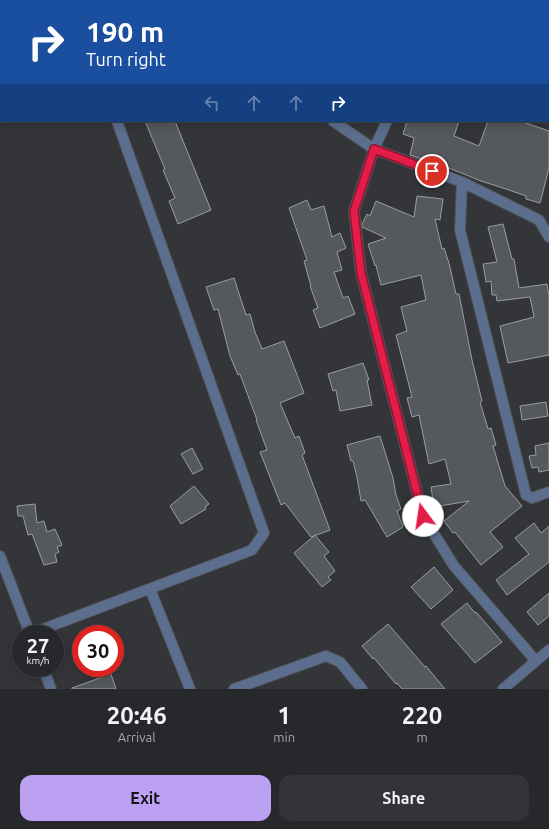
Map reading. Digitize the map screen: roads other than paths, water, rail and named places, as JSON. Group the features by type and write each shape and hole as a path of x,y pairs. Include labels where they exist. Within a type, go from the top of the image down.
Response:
{"street":[{"path":"53,625 252,550 264,533 117,122"},
{"path":"334,122 374,149 462,182 539,220 549,236"},
{"path":"387,122 374,149 354,211 361,273 423,516 454,566 536,661"},
{"path":"462,182 460,230 526,495 532,498 549,492"},
{"path":"0,556 27,625"},
{"path":"150,588 190,689"},
{"path":"503,689 549,650"},
{"path":"234,689 326,656 340,662 362,689"},
{"path":"46,677 50,689"}]}
